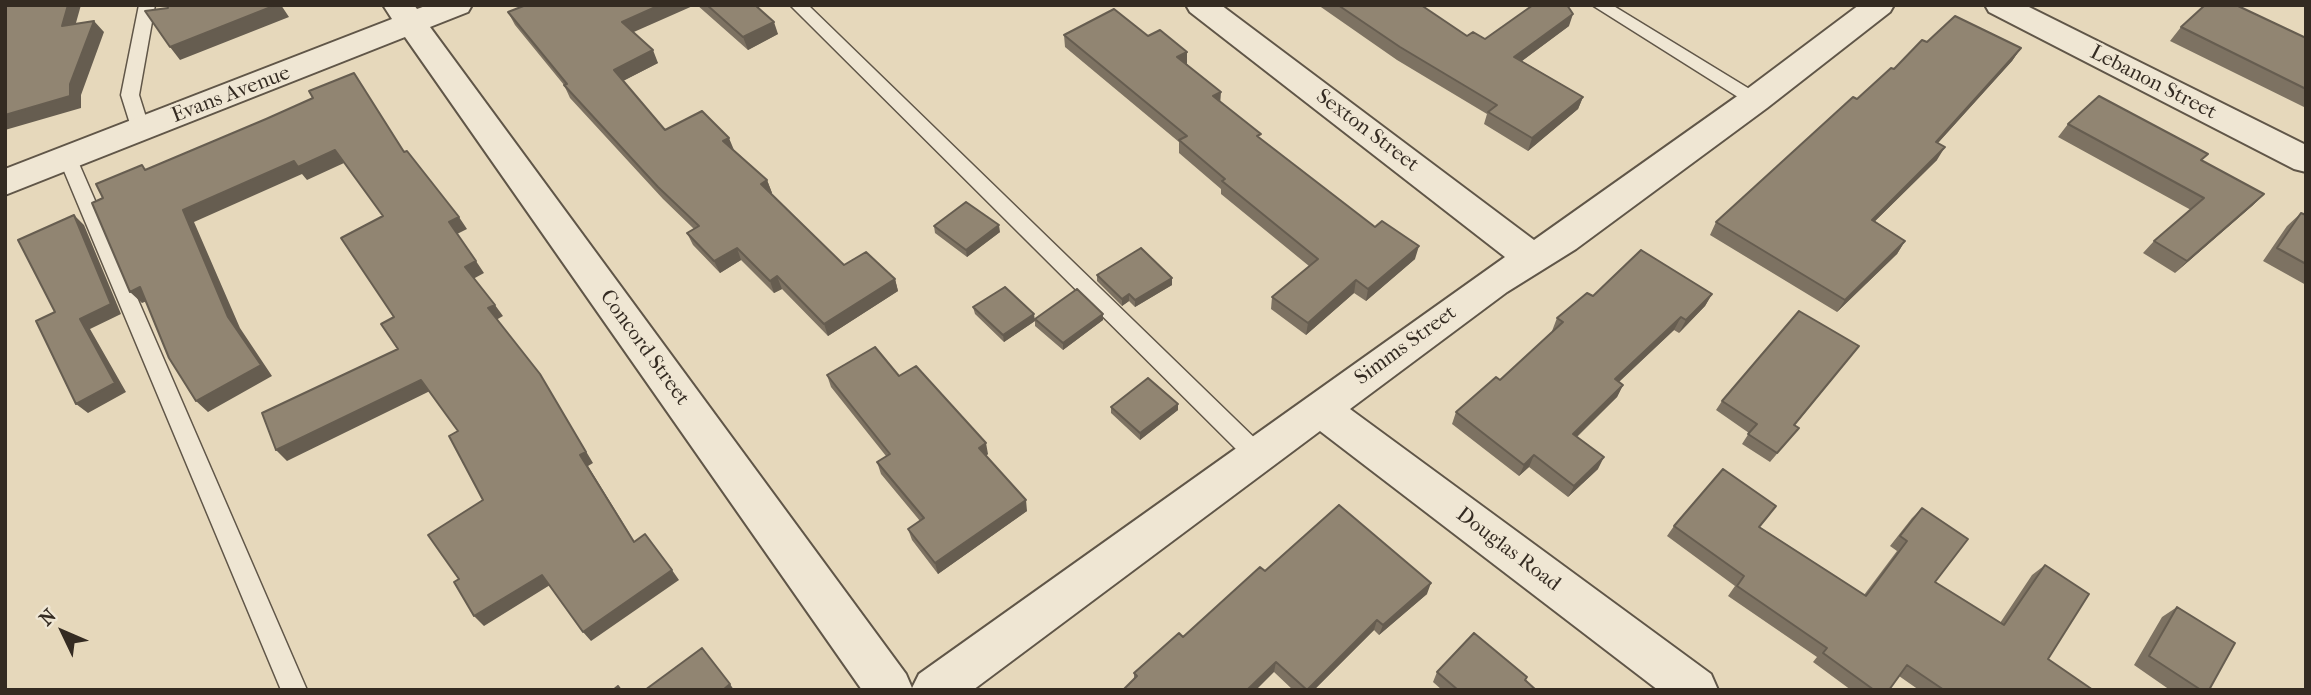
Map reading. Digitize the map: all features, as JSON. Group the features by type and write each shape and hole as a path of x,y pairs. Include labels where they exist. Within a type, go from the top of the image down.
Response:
{"street":[{"name":"Evans Avenue","path":"5,183 141,130 405,14 457,5"},
{"name":"Sexton Street","path":"1201,5 1532,258"},
{"name":"Simms Street","path":"935,690 1494,282 1563,239 1755,100 1879,5"},
{"name":"Lebanon Street","path":"2000,5 2306,160"},
{"name":"Concord Street","path":"405,14 890,690"},
{"name":"Douglas Road","path":"1321,409 1695,690"}],"lane":[{"path":"141,130 130,95 147,5"},
{"path":"798,5 1257,456"},
{"path":"1600,5 1755,100"},
{"path":"68,159 294,690"}],"building":[{"path":"5,5 68,5 62,26 94,21 70,84 70,96 5,115"},
{"path":"167,5 276,5 170,47 145,11 168,8"},
{"path":"526,5 660,5 622,22 653,50 614,70 665,130 702,111 729,138 723,141 767,180 761,184 844,265 866,252 895,279 824,324 777,276 770,281 737,248 714,261 687,233 699,226 658,187 564,85 567,84 508,12"},
{"path":"707,5 755,5 774,22 743,37"},
{"path":"1338,5 1421,5 1467,36 1473,32 1485,39 1533,5 1567,5 1573,14 1514,57 1583,97 1532,138 1488,112 1497,105 1400,47"},
{"path":"2205,5 2236,5 2306,38 2306,89 2181,27"},
{"path":"1114,9 1148,36 1160,30 1187,52 1177,57 1221,92 1213,96 1261,134 1257,136 1375,227 1382,221 1419,246 1368,289 1356,280 1308,323 1272,297 1318,259 1222,181 1225,179 1179,140 1187,136 1064,35"},
{"path":"1955,16 2021,48 1936,142 1945,147 1872,220 1905,241 1845,300 1716,222 1853,97 1857,99 1891,68 1894,69 1922,40 1927,42"},
{"path":"354,73 404,152 407,151 459,217 449,222 476,261 465,267 495,305 488,308 540,374 586,452 580,455 634,542 645,534 672,570 583,632 542,575 474,616 454,582 459,579 428,535 483,500 449,436 458,431 421,380 276,450 262,413 398,349 381,324 394,317 341,238 383,216 335,150 298,167 294,161 183,210 228,317 261,365 196,401 169,358 140,287 130,292 92,203 103,198 96,184 142,165 145,170 266,119 313,98 309,91"},
{"path":"2099,96 2208,154 2201,160 2264,194 2187,261 2154,241 2204,198 2068,124"},
{"path":"966,202 999,225 966,250 934,226"},
{"path":"2301,213 2306,215 2306,264 2277,248"},
{"path":"74,215 111,304 80,319 115,383 76,404 36,321 55,312 18,240"},
{"path":"1141,248 1172,278 1135,300 1129,294 1122,299 1097,275"},
{"path":"1641,250 1712,294 1686,320 1681,317 1615,379 1623,385 1573,434 1604,457 1574,486 1534,455 1524,465 1456,412 1496,377 1500,380 1563,322 1557,318 1587,293 1593,296"},
{"path":"1005,287 1034,314 1003,335 973,307"},
{"path":"1077,289 1103,314 1063,343 1035,319"},
{"path":"1799,311 1859,346 1794,425 1799,428 1777,453 1748,434 1757,424 1722,401"},
{"path":"875,347 899,376 916,366 986,443 979,448 1026,500 935,563 908,529 924,518 877,462 890,454 827,375"},
{"path":"1148,378 1178,404 1140,433 1111,407"},
{"path":"1723,469 1776,506 1759,527 1866,596 1907,541 1900,536 1922,508 1968,539 1935,582 2004,625 2045,565 2089,594 2048,659 2093,690 1944,690 1907,665 1889,690 1874,690 1823,653 1827,648 1737,586 1744,576 1674,526"},
{"path":"1339,505 1431,583 1383,625 1377,620 1307,690 1276,662 1247,690 1123,690 1137,676 1134,673 1179,633 1183,637 1260,567 1265,571"},
{"path":"2177,607 2235,643 2209,690 2201,690 2149,656"},
{"path":"1474,633 1527,677 1525,680 1536,690 1458,690 1437,672"},
{"path":"702,648 730,684 723,690 645,690"}]}
